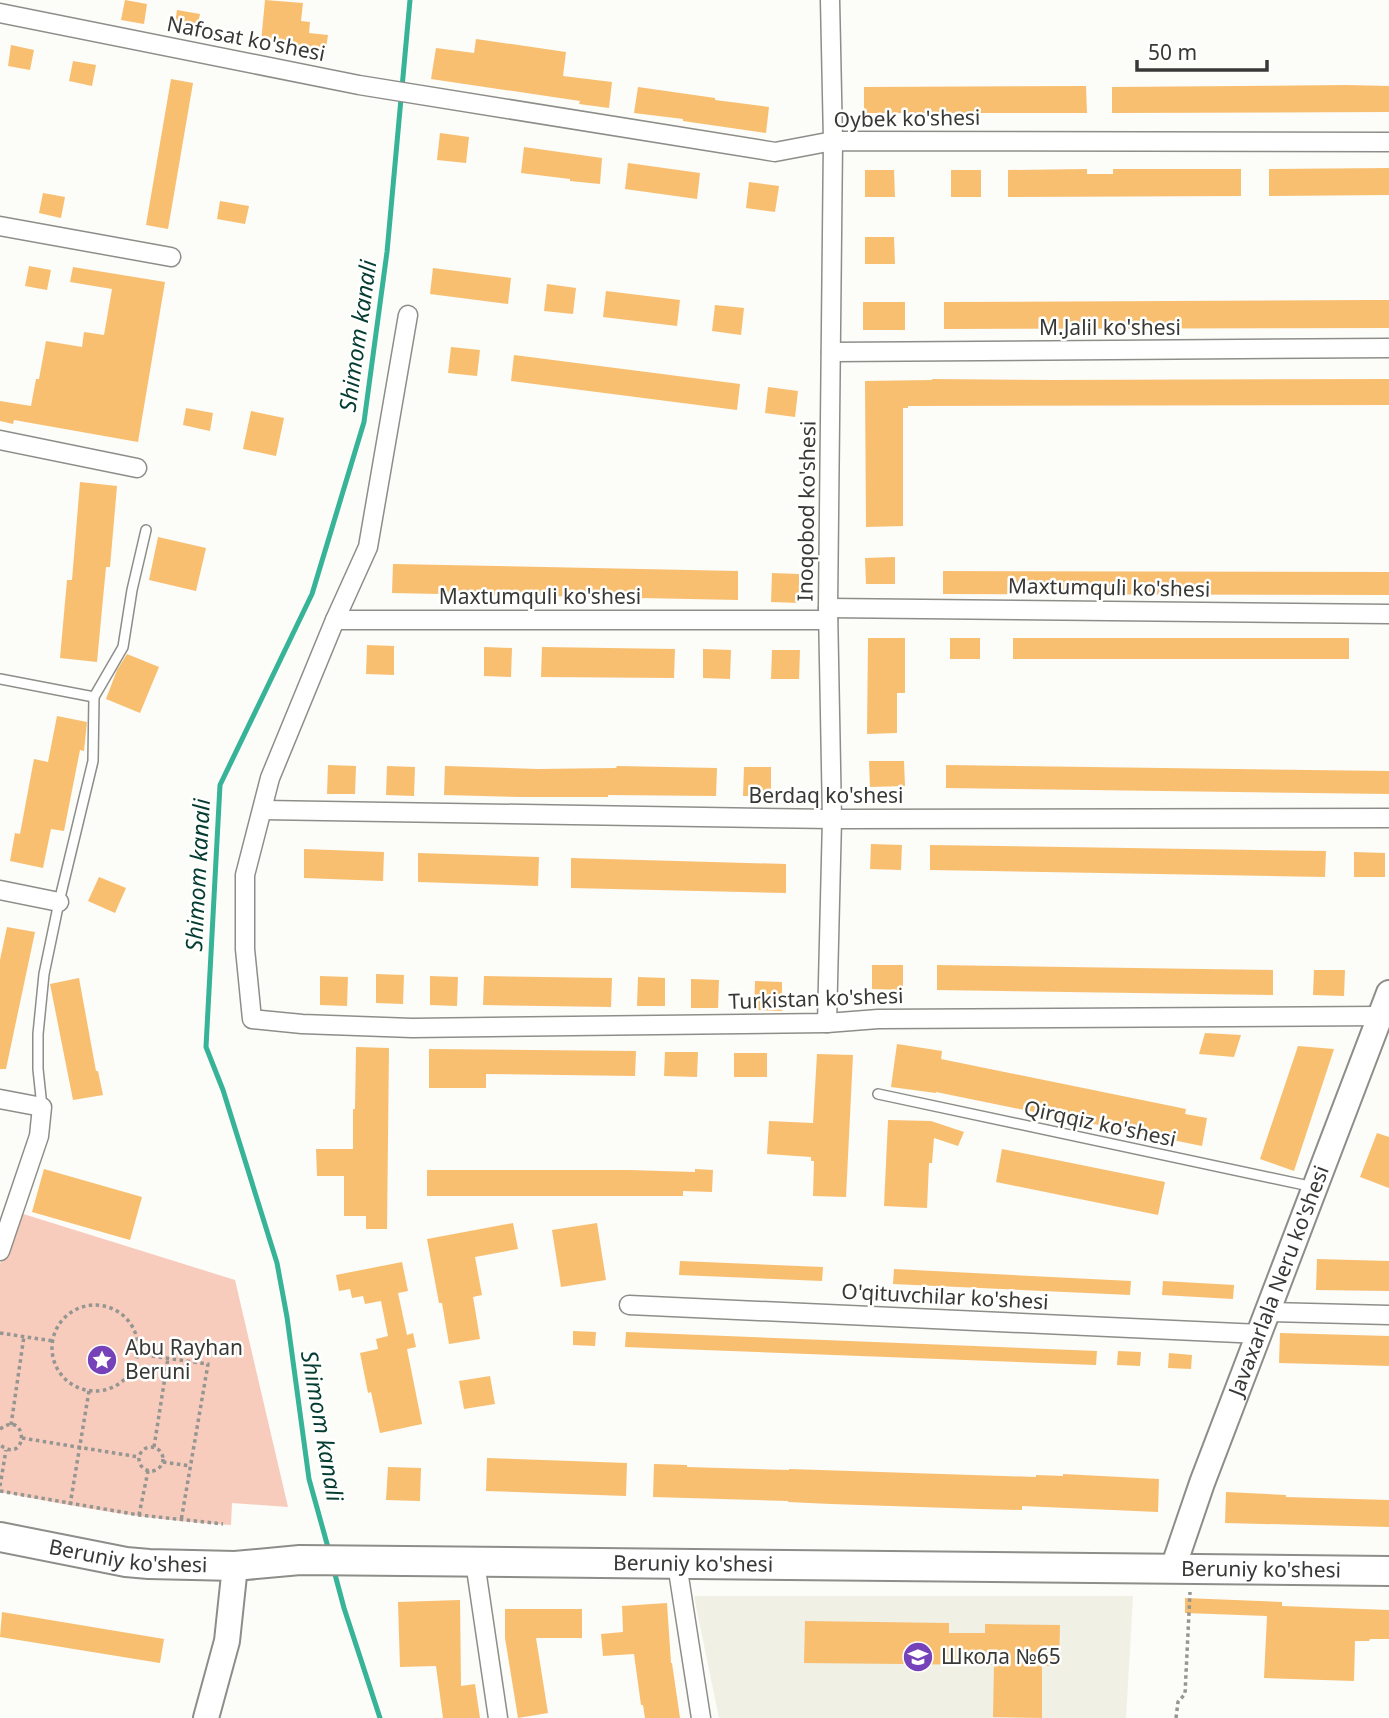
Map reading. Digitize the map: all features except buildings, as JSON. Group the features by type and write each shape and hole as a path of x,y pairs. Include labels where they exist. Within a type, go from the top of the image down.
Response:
{"main road":[{"name":"Beruniy ko'shesi","path":"0,1537 126,1562 235,1566 300,1560 1389,1571"}],"street":[{"name":"Inoqobod ko'shesi","path":"827,1023 832,820 828,614 833,141 830,0"},
{"name":"Nafosat ko'shesi","path":"0,13 359,85 432,97"},
{"name":"Oybek ko'shesi","path":"432,97 775,152 833,141 1389,142"},
{"path":"0,226 171,257"},
{"path":"263,810 271,778 335,620 368,547 408,315"},
{"name":"M.Jalil ko'shesi","path":"831,352 1389,348"},
{"path":"0,440 137,468"},
{"name":"Maxtumquli ko'shesi","path":"335,620 828,614 1389,614"},
{"name":"Berdaq ko'shesi","path":"263,810 832,820 1389,818"},
{"name":"Turkistan ko'shesi","path":"263,810 246,875 245,949 253,1019 302,1024 412,1028 827,1023 878,1019 1385,1004"},
{"path":"0,890 60,902"},
{"name":"Javaxarlala Neru ko'shesi","path":"1182,1569 1202,1483 1385,1004"},
{"path":"0,1099 42,1107 39,1136 0,1251"},
{"name":"O'qituvchilar ko'shesi","path":"629,1305 1264,1323 1389,1315"},
{"path":"475,1562 498,1718"},
{"path":"677,1564 701,1718"},
{"path":"206,1718 227,1641 235,1566"}],"lane":[{"path":"42,1107 37,1069 44,974 93,761 94,697 123,647 132,590 146,530"},
{"path":"0,679 94,697"},
{"name":"Qirqqiz ko'shesi","path":"878,1094 1316,1188"}],"path":[{"path":"100,1305 125,1317 133,1327 138,1340 138,1354 134,1367 126,1378 115,1386 89,1391 75,1386 63,1377 55,1364 52,1349 54,1335 61,1322 72,1312 86,1306 100,1305"},
{"path":"0,1333 53,1341"},
{"path":"11,1425 24,1336"},
{"path":"138,1354 208,1364 181,1521"},
{"path":"154,1447 168,1358"},
{"path":"70,1505 89,1391"},
{"path":"0,1429 11,1425 18,1428 22,1438 15,1449 6,1450 0,1445"},
{"path":"22,1438 139,1457"},
{"path":"154,1447 162,1453 163,1462 156,1470 148,1471 141,1466 139,1457 145,1448 154,1447"},
{"path":"6,1450 0,1489 70,1505 139,1516 223,1524"},
{"path":"163,1462 190,1466"},
{"path":"139,1516 148,1471"},
{"path":"1175,1718 1178,1702 1185,1694 1182,1569"}],"shaded area":[{"path":"17,1212 235,1280 288,1507 232,1503 231,1525 144,1517 0,1492 0,1264"},
{"name":"Школа №65","path":"694,1596 1133,1596 1126,1718 719,1718"}],"waterway":[{"name":"Shimom kanali","path":"329,1551 309,1479 277,1263 223,1090 206,1047 220,785 312,594 364,422 387,252 410,0"},
{"name":"Shimom kanali","path":"333,1567 380,1718"}],"place":[{"name":"Abu Rayhan Beruni","path":"102,1360"},
{"name":"Школа №65","path":"918,1657"}]}
